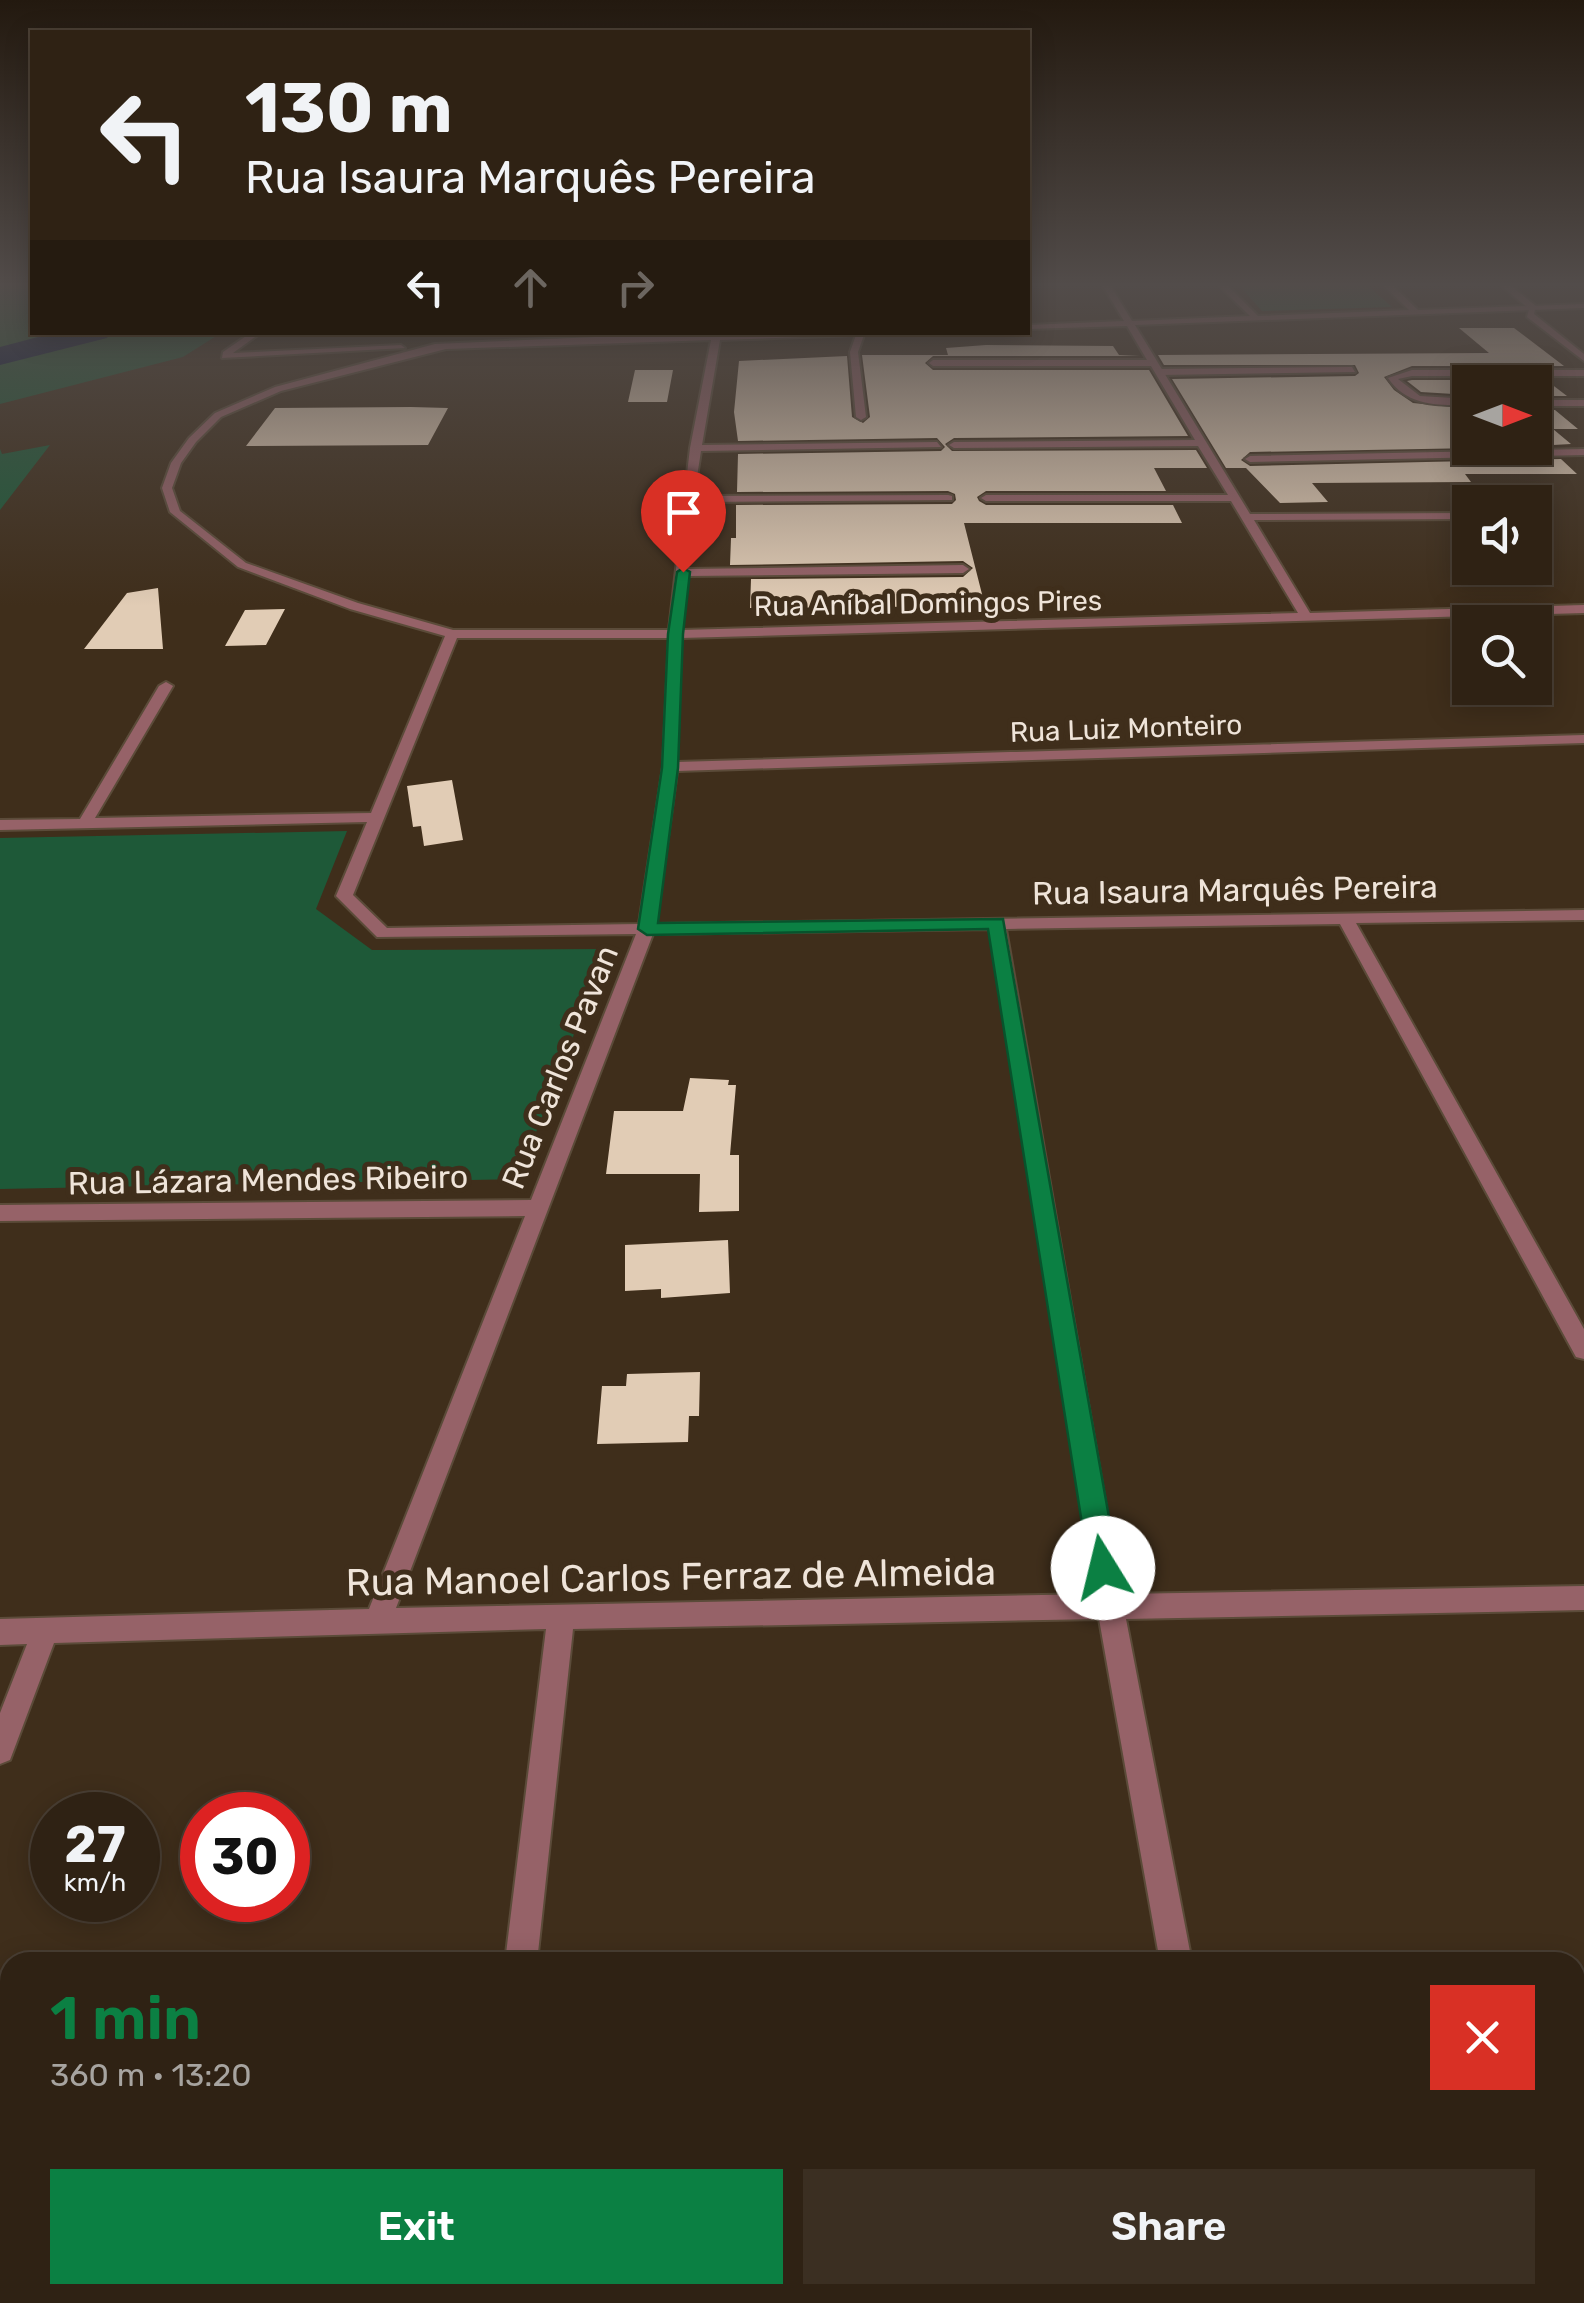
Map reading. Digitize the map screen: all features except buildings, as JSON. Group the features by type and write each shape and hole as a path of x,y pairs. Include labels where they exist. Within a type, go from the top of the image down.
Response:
{"street":[{"name":"Rua Aníbal Domingos Pires","path":"282,390 240,402 218,415 192,440 176,463 167,488 175,512 242,565 354,606 452,634 676,634 1584,609"},
{"name":"Rua Carlos Pavan","path":"378,1620 647,929 670,768 688,500 706,390"},
{"path":"858,390 860,417"},
{"path":"1170,390 1308,619"},
{"path":"1402,390 1415,398 1452,401"},
{"path":"1552,403 1584,403"},
{"path":"954,446 1200,443"},
{"path":"695,448 937,446"},
{"path":"1250,460 1584,452"},
{"path":"688,500 948,498"},
{"path":"986,498 1234,498"},
{"path":"1246,517 1452,516"},
{"path":"683,572 963,569"},
{"path":"0,824 377,817 452,634"},
{"path":"86,823 166,686"},
{"name":"Rua Luiz Monteiro","path":"670,768 1584,739"},
{"name":"Rua Isaura Marquês Pereira","path":"377,817 344,896 382,933 1584,915"},
{"path":"1345,918 1584,1350"},
{"path":"996,924 1110,1606 1174,1952"},
{"name":"Rua Lázara Mendes Ribeiro","path":"0,1213 537,1208"},
{"name":"Rua Manoel Carlos Ferraz de Almeida","path":"0,1632 562,1616 1584,1598"},
{"path":"522,1952 562,1616"},
{"path":"0,1750 46,1630"}],"green space":[{"path":"0,390 53,390 0,404"},
{"path":"50,445 0,510 0,449 2,454"},
{"path":"347,831 316,909 372,950 607,949 518,1179 0,1189 0,838"}],"route":[{"path":"683,572 670,768 647,929 996,924 1103,1568"}]}
